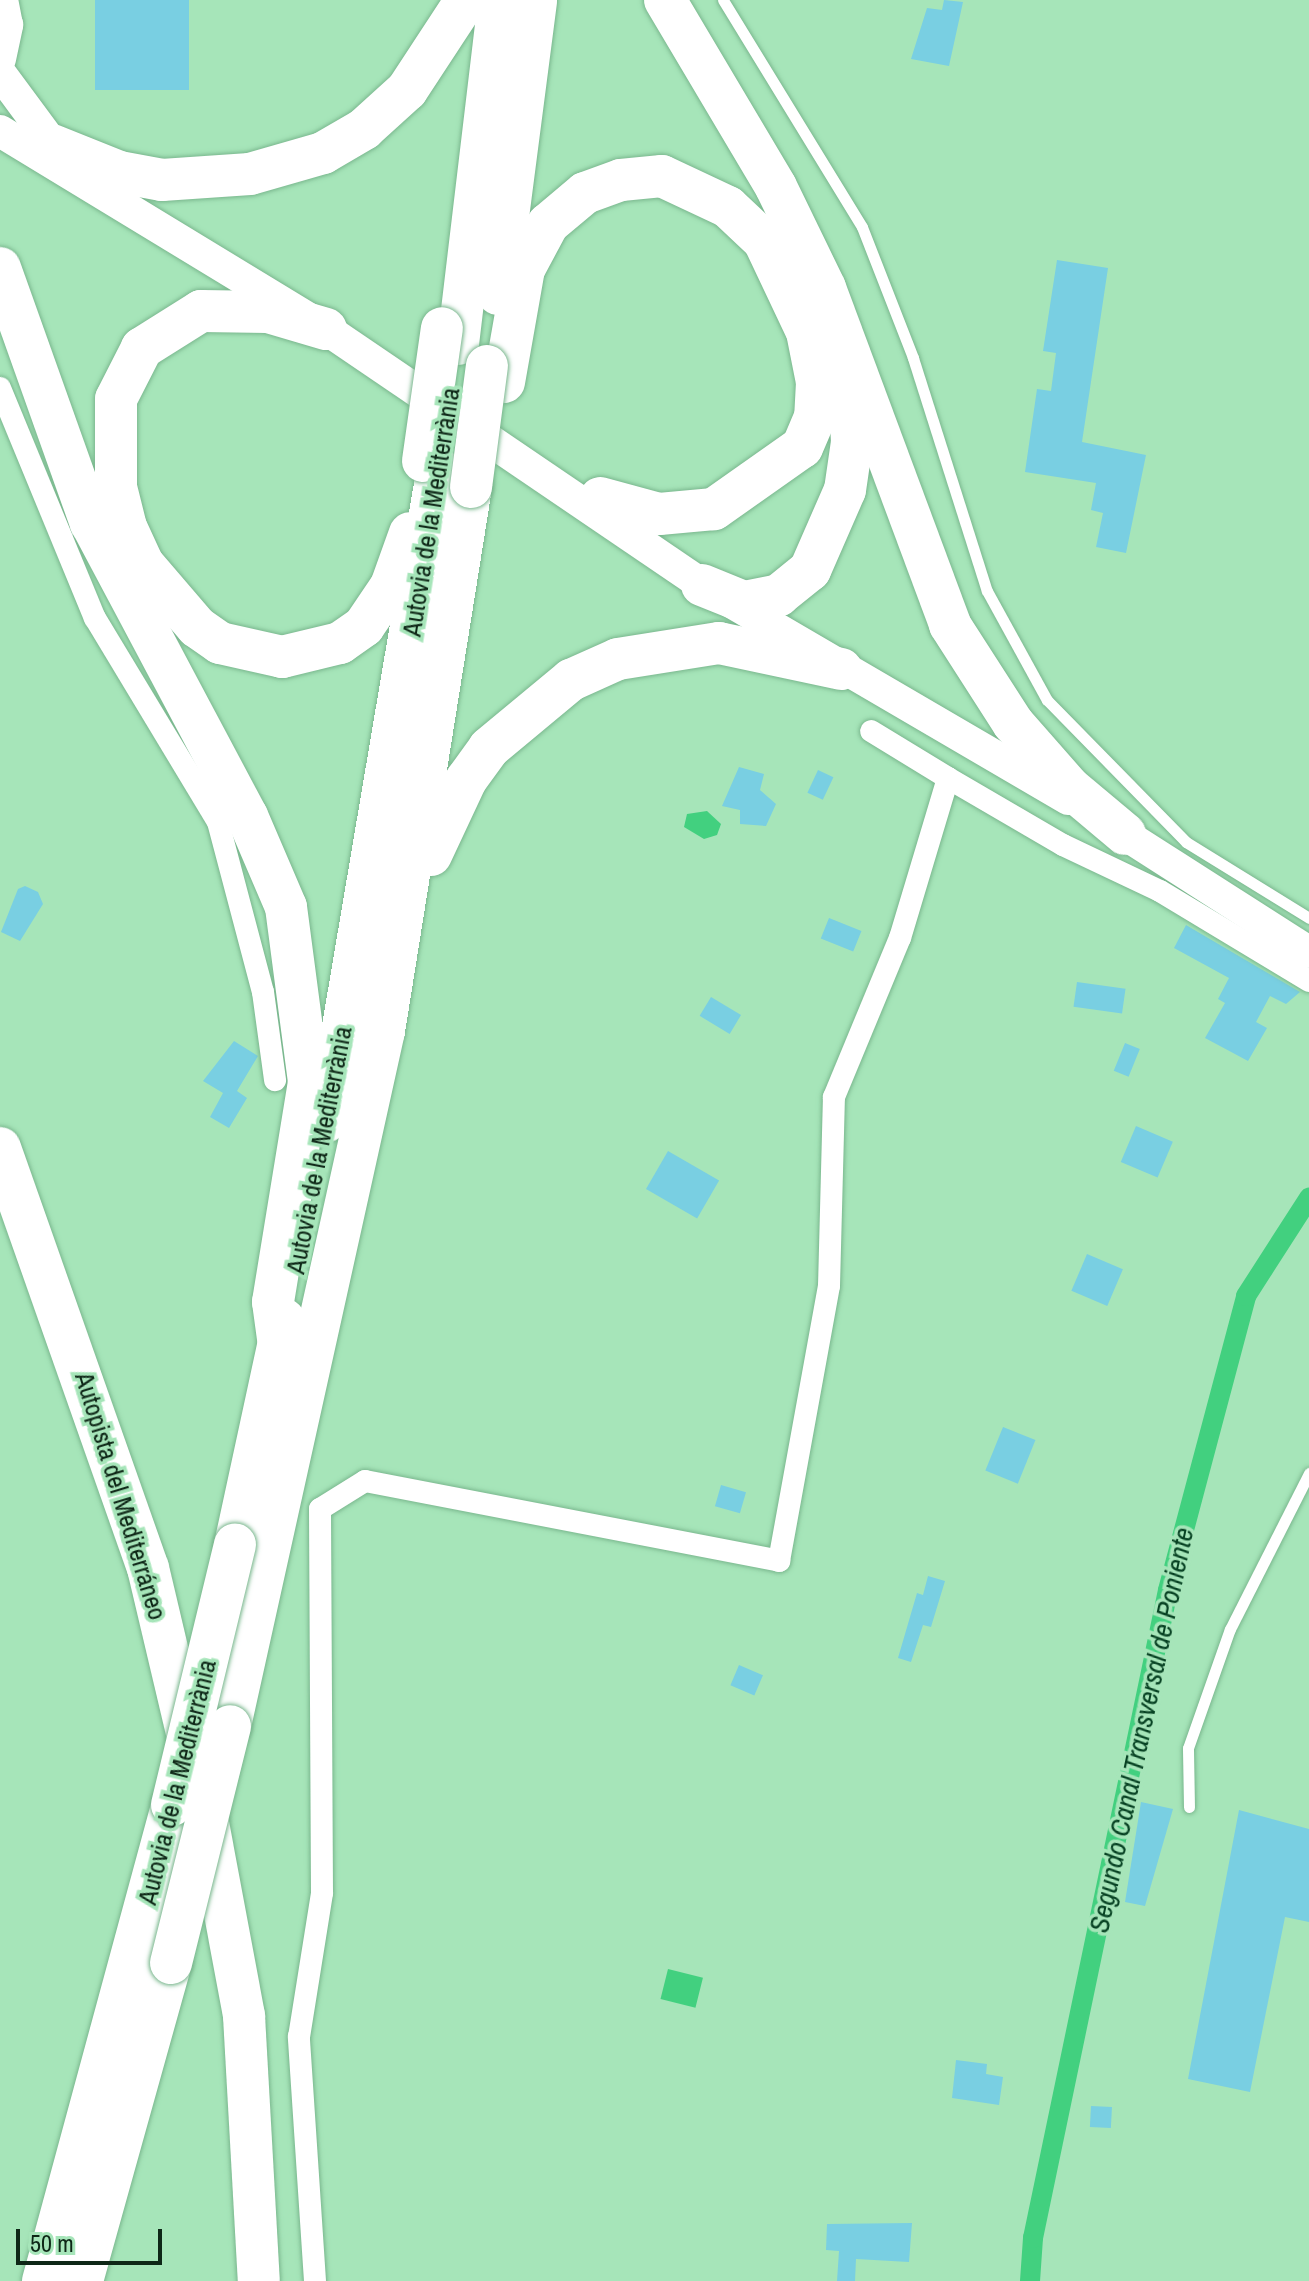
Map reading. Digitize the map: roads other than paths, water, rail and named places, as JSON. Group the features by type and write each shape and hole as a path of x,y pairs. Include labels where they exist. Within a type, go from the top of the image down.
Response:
{"highway":[{"path":"63,158 162,180 250,174 323,153 364,129 407,90 466,0"},
{"path":"384,1031 406,982 431,855 455,478 473,355 481,0"},
{"name":"Autovia de la Mediterrània","path":"473,355 499,0"},
{"name":"Autovia de la Mediterrània","path":"43,2281 102,2143 171,1963 230,1726 384,1031 473,355 536,0"},
{"path":"665,0 776,187 845,342 950,625 1013,723 1069,787 1125,834"},
{"path":"473,355 548,224 585,193 621,180 662,176 728,207 764,241 807,332 817,382 815,417 802,447 714,509 659,514 600,498"},
{"path":"0,268 91,523 247,816 286,907 309,1082 273,1302 279,1346"},
{"path":"326,329 253,310 201,311 142,348 116,399 113,439 116,487 143,564 180,610 220,643 282,657 340,643 371,619 391,586 416,515 455,478"},
{"path":"702,585 744,602 779,595 810,570 845,490 852,442 845,342"},
{"name":"Autovia de la Mediterrània","path":"82,2281 102,2143 172,1805 235,1545 328,1116 455,478"},
{"path":"431,855 466,780 489,748 531,707 583,675 669,646 719,643 841,669"},
{"name":"Autopista del Mediterráneo","path":"0,1148 148,1568 224,1889 244,2016 259,2281"}],"street":[{"path":"0,59 7,25 2,0"},
{"path":"0,73 63,158"},
{"path":"0,131 63,158 468,422 702,585 841,669 896,693"},
{"path":"0,388 95,618 218,822 263,992 275,1080"},
{"path":"468,422 600,498 760,599 896,693 1309,952"},
{"path":"871,731 948,778 1160,891 1309,981"},
{"path":"315,2281 299,2037 322,1893 320,1509 365,1481 779,1561 829,1286 834,1097 900,938 948,778"}],"lane":[{"path":"723,0 862,227 913,358 987,591 1047,700 1186,842 1309,918"},
{"path":"1189,1807 1188,1748 1230,1629 1309,1473"}],"waterway":[{"name":"Segundo Canal Transversal de Poniente","path":"1030,2281 1033,2238 1168,1590 1246,1296 1309,1198"}]}
